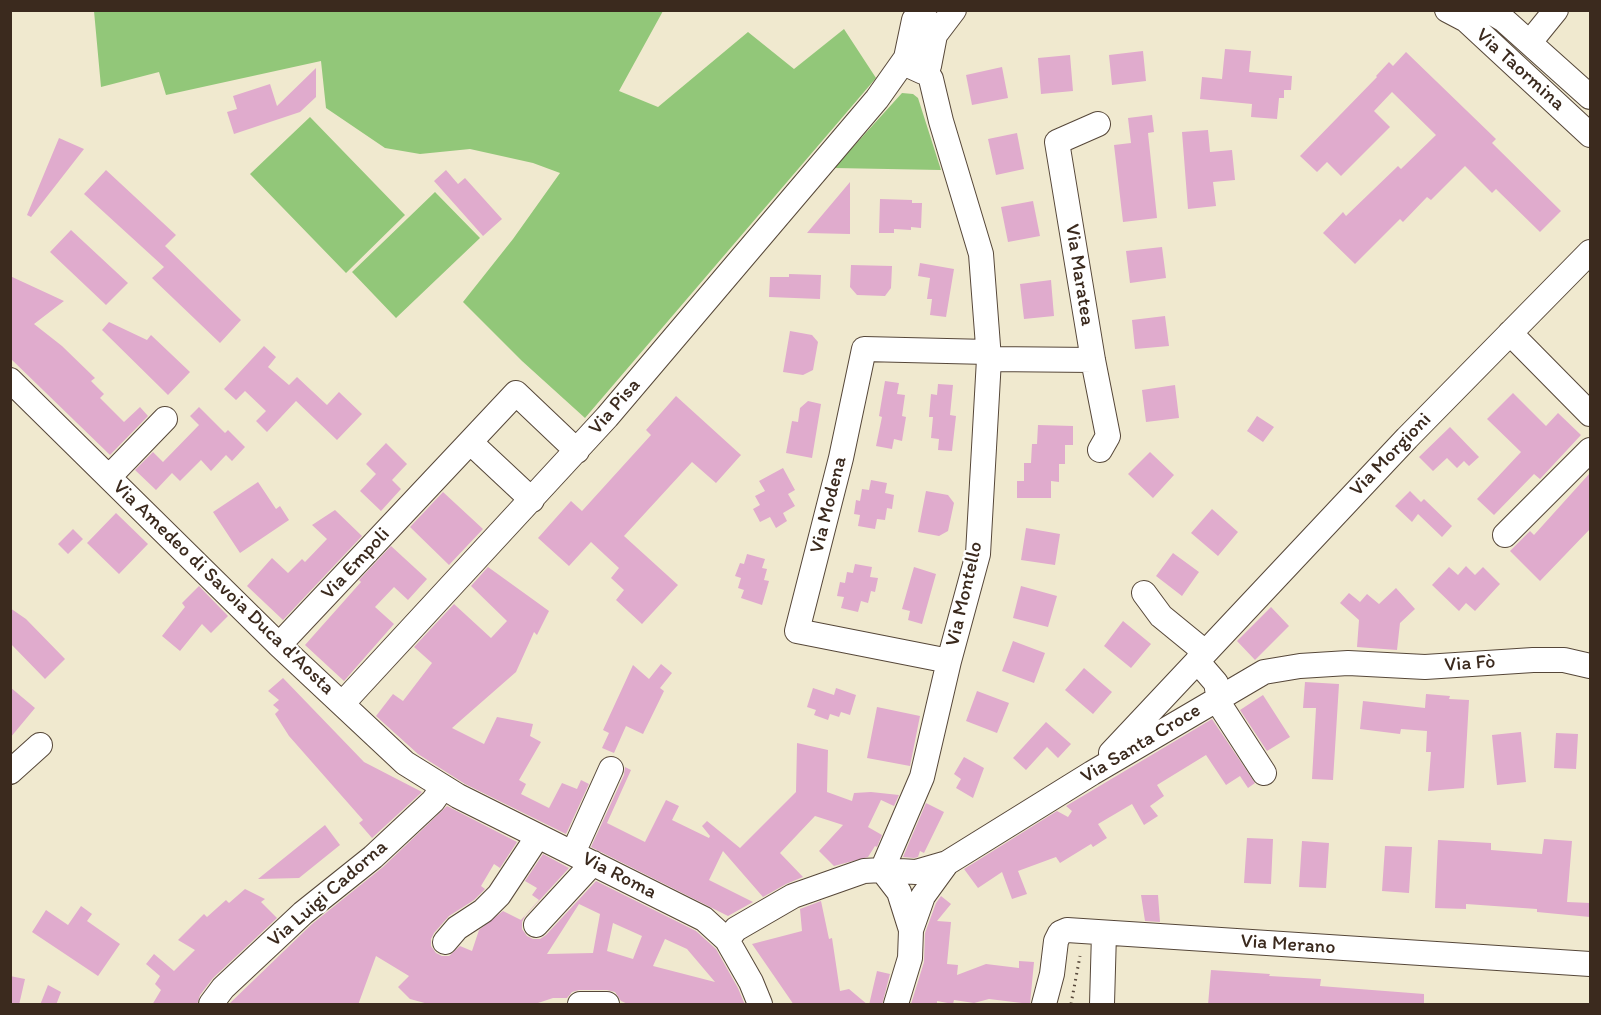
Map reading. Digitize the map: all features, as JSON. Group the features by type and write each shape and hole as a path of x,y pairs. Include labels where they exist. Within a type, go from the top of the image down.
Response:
{"street":[{"path":"917,67 923,18 954,10"},
{"name":"Via Taormina","path":"1447,10 1466,20 1590,135"},
{"name":"Via Taormina","path":"1487,10 1504,20 1590,97"},
{"path":"1530,42 1556,10"},
{"name":"Via Pisa","path":"342,704 577,451 877,99 917,67"},
{"name":"Via Montello","path":"882,870 922,777 949,661 978,554 988,355 981,254 941,121 931,79 917,67"},
{"name":"Via Maratea","path":"1098,124 1057,142 1108,436 1100,450"},
{"name":"Via Morgioni","path":"1092,773 1407,438 1590,252"},
{"path":"1510,333 1590,414"},
{"name":"Via Modena","path":"949,661 797,631 841,458 864,349 988,355"},
{"path":"988,355 1093,360"},
{"name":"Via Amedeo di Savoia Duca d'Aosta","path":"10,380 279,645 405,763 443,787"},
{"name":"Via Empoli","path":"279,645 516,393 577,451"},
{"path":"110,477 165,419"},
{"path":"470,442 532,500"},
{"path":"1505,535 1590,450"},
{"path":"1144,592 1161,616 1201,657 1217,691 1220,705 1264,773"},
{"name":"Via Fò","path":"1217,691 1264,672 1300,666 1348,663 1425,667 1563,660 1590,666"},
{"path":"1171,726 1161,699 1217,691"},
{"name":"Via Santa Croce","path":"947,863 1171,726 1217,691"},
{"path":"10,772 40,746"},
{"path":"536,925 583,858 611,769"},
{"name":"Via Roma","path":"443,787 704,920 727,940 751,982 760,1005"},
{"name":"Via Luigi Cadorna","path":"212,1003 223,988 303,913 373,857 433,801 443,787"},
{"path":"445,942 457,928 483,911 499,895 538,836"},
{"path":"727,940 736,929 793,896 864,871 916,872 947,863"},
{"path":"896,1005 910,958 911,930 922,896 947,863"},
{"path":"882,870 899,892 911,930"},
{"name":"Via Merano","path":"1044,1005 1052,974 1056,941 1060,933 1067,930 1590,964"},
{"path":"1102,1005 1111,933"},
{"path":"1111,933 1115,1005"},
{"path":"580,1005 607,1005"}],"path":[{"path":"1071,1005 1080,956"}],"green space":[{"path":"94,11 663,11 619,91 658,107 748,32 794,69 844,29 876,78 585,418 522,361 463,302 513,239 560,173 533,163 470,149 420,154 385,148 326,108 321,61 166,95 159,72 101,87"},
{"path":"902,93 913,94 918,98 941,170 834,168"},
{"path":"310,117 405,215 346,273 250,174"},
{"path":"435,192 480,238 396,318 352,272"}],"building":[{"path":"1225,49 1251,51 1249,72 1292,76 1291,90 1284,90 1284,98 1279,98 1277,119 1251,117 1252,104 1200,99 1202,77 1222,79"},
{"path":"1143,51 1146,81 1112,85 1109,55"},
{"path":"1406,52 1496,139 1492,143 1561,211 1540,232 1496,189 1492,193 1465,166 1431,200 1427,197 1403,222 1400,219 1355,264 1323,233 1343,212 1346,216 1398,166 1401,169 1436,135 1392,92 1374,111 1390,127 1341,176 1327,162 1317,172 1300,156 1389,62 1393,66"},
{"path":"1070,55 1073,91 1041,94 1038,58"},
{"path":"1002,67 1008,98 972,105 966,75"},
{"path":"316,68 316,97 300,112 234,134 227,112 237,109 233,96 270,84 277,106"},
{"path":"1152,115 1154,132 1148,133 1157,218 1123,222 1114,145 1131,143 1128,118"},
{"path":"1208,130 1210,152 1232,150 1235,180 1213,182 1216,206 1188,209 1182,132"},
{"path":"1017,133 1024,169 996,175 988,139"},
{"path":"59,138 84,149 31,217 27,215"},
{"path":"106,170 176,235 165,246 241,320 220,343 152,278 164,267 84,194"},
{"path":"446,170 458,184 465,178 502,219 483,236 434,181"},
{"path":"850,182 850,234 807,233"},
{"path":"880,199 912,200 912,203 922,203 921,228 894,229 894,233 879,233"},
{"path":"1033,201 1040,236 1008,242 1001,207"},
{"path":"71,230 128,283 106,305 50,252"},
{"path":"1162,247 1166,278 1130,283 1126,251"},
{"path":"920,263 954,269 946,317 930,315 932,299 927,299 930,278 918,276"},
{"path":"851,265 892,266 891,288 885,296 857,295 850,287"},
{"path":"789,274 821,275 820,299 769,297 770,277 789,277"},
{"path":"10,276 64,301 34,324 62,346 95,378 91,381 104,394 100,398 124,422 140,407 148,416 110,455 10,358"},
{"path":"1051,280 1054,316 1024,319 1020,284"},
{"path":"1165,316 1169,346 1135,349 1132,320"},
{"path":"109,322 147,340 151,335 190,372 168,395 102,330"},
{"path":"790,331 812,335 818,342 813,370 803,375 783,372"},
{"path":"264,346 276,357 268,367 289,385 297,377 327,405 339,392 362,414 337,440 296,401 267,432 256,421 266,411 245,391 236,400 224,389"},
{"path":"885,381 899,383 897,394 905,395 902,416 906,417 902,441 894,439 892,449 876,446 882,417 879,416"},
{"path":"938,384 953,385 950,415 956,416 952,451 938,450 939,439 931,438 933,417 929,417 931,394 937,395"},
{"path":"1175,385 1179,418 1146,422 1142,390"},
{"path":"1513,393 1546,426 1558,413 1581,435 1540,479 1534,474 1494,515 1477,499 1521,452 1487,419"},
{"path":"676,396 741,455 716,483 692,462 624,536 678,585 642,624 616,600 624,590 611,578 619,568 591,542 569,566 538,538 571,501 582,511 651,435 646,430"},
{"path":"808,401 821,404 812,458 786,453 792,421 798,422 800,408"},
{"path":"199,407 225,433 228,430 245,447 232,461 226,455 211,471 201,460 180,481 172,473 156,490 135,470 153,452 163,462 199,425 190,416"},
{"path":"1257,416 1274,427 1263,442 1247,431"},
{"path":"1038,425 1073,426 1073,445 1065,445 1065,464 1059,464 1059,482 1051,481 1051,498 1017,498 1017,481 1024,481 1024,463 1031,463 1032,444 1037,444"},
{"path":"1450,427 1479,457 1469,466 1464,461 1457,468 1447,458 1433,471 1419,457"},
{"path":"386,443 407,464 392,480 401,489 381,511 360,491 376,474 366,464"},
{"path":"1150,452 1174,475 1153,498 1128,474"},
{"path":"783,468 795,490 788,494 795,506 783,513 787,521 776,528 770,517 760,522 753,509 760,505 755,496 765,491 759,481"},
{"path":"1590,473 1590,529 1540,581 1510,551 1530,531 1534,535"},
{"path":"871,480 887,483 885,493 894,495 892,509 887,508 885,520 877,519 875,529 858,526 860,515 854,514 856,500 860,501 862,489 869,490"},
{"path":"258,482 276,509 280,506 289,520 240,553 213,512"},
{"path":"926,491 948,495 954,503 948,531 939,536 918,532"},
{"path":"1410,491 1421,502 1424,499 1452,526 1442,537 1418,514 1412,522 1395,506"},
{"path":"443,492 483,529 449,565 410,527"},
{"path":"1212,509 1238,532 1218,556 1191,533"},
{"path":"335,510 362,536 283,620 247,586 272,558 288,573 302,559 305,562 327,539 312,525"},
{"path":"116,513 148,544 119,574 87,543"},
{"path":"1026,528 1060,534 1055,565 1021,560"},
{"path":"73,529 83,539 68,554 58,544"},
{"path":"391,546 427,579 408,600 394,587 375,607 394,624 344,681 305,645 361,582 359,580"},
{"path":"1173,553 1199,572 1182,596 1156,576"},
{"path":"747,554 765,559 762,568 767,569 764,580 769,581 762,605 741,598 744,590 738,588 741,578 735,576 740,563 744,564"},
{"path":"855,564 872,567 870,577 878,578 875,592 871,591 868,603 861,601 858,612 841,608 844,597 837,596 840,582 845,583 847,572 853,573"},
{"path":"1466,566 1475,575 1483,567 1500,584 1475,611 1466,603 1459,611 1432,585 1449,567 1458,575"},
{"path":"488,567 549,611 537,635 534,632 516,672 452,728 484,744 497,717 533,724 530,736 541,742 519,780 526,784 521,794 549,808 562,783 577,789 581,780 589,784 566,834 465,784 418,754 376,716 393,694 403,701 432,663 414,647 454,604 491,638 507,621 471,586"},
{"path":"914,567 936,574 922,624 908,620 910,611 902,609"},
{"path":"199,586 228,616 211,633 202,624 180,651 162,636 185,607 182,603"},
{"path":"1021,586 1057,596 1048,627 1013,618"},
{"path":"1396,588 1415,609 1400,623 1397,650 1357,647 1359,620 1340,603 1349,593 1360,602 1367,594 1379,604"},
{"path":"1271,607 1289,626 1255,660 1237,641"},
{"path":"10,608 26,619 65,659 45,679 10,643"},
{"path":"1123,621 1151,644 1131,668 1104,646"},
{"path":"1013,641 1045,653 1034,683 1002,671"},
{"path":"661,664 672,673 660,688 664,691 643,734 626,726 614,753 602,748 609,733 603,730 633,665 649,679"},
{"path":"1084,668 1112,692 1093,714 1065,690"},
{"path":"283,678 364,762 422,792 372,838 359,823 363,820 289,736 275,714 279,710 273,705 279,700 268,691"},
{"path":"1305,682 1339,684 1333,780 1312,779 1316,708 1303,708"},
{"path":"10,687 35,708 10,738"},
{"path":"813,688 834,695 836,688 856,695 850,715 841,712 839,717 830,714 828,720 814,715 816,710 807,707"},
{"path":"977,691 1009,703 997,733 966,721"},
{"path":"1426,694 1469,700 1464,788 1428,791 1431,752 1426,752 1427,731 1401,729 1400,734 1360,729 1363,701 1425,708"},
{"path":"1263,695 1290,737 1267,751 1240,710"},
{"path":"877,707 920,716 910,766 867,758"},
{"path":"1212,719 1255,783 1248,788 1240,776 1226,785 1206,755 1157,785 1164,796 1150,806 1158,816 1144,825 1132,804 1098,824 1107,838 1093,847 1091,844 1060,863 1056,857 1018,871 1027,894 1012,899 1002,872 978,888 964,869 1057,811 1068,817 1072,811 1066,806"},
{"path":"1046,722 1071,744 1058,758 1047,747 1026,770 1013,758"},
{"path":"1521,732 1526,782 1497,785 1492,735"},
{"path":"1556,733 1578,734 1576,769 1554,768"},
{"path":"797,743 828,750 827,792 852,801 854,793 899,795 894,806 881,800 868,827 882,835 877,847 875,846 868,857 834,866 819,851 843,825 815,816 780,853 803,877 763,897 723,851 709,880 753,902 728,916 591,847 624,775 625,767 631,770 607,823 645,842 666,800 679,806 672,820 709,838 710,836 702,826 707,821 740,848 796,792"},
{"path":"964,757 984,768 973,798 956,788 961,779 954,774"},
{"path":"926,803 944,812 924,853 920,851 918,857 914,858 903,857"},
{"path":"447,806 517,842 500,868 494,864 481,886 485,889 474,900 449,916 434,933 431,946 436,953 449,956 460,946 472,951 479,930 503,911 521,920 539,900 532,895 537,888 525,881 543,854 569,868 525,916 522,929 527,936 540,939 546,935 596,881 696,931 716,949 745,1005 630,1005 621,1001 615,992 579,990 572,992 567,998 553,998 532,1005 432,1005 410,999 398,987 409,976 376,956 358,1005 228,1005 312,924 383,867","holes":["579,904 600,914 593,953 547,954","613,923 642,936 633,959 607,951","665,939 687,949 715,982 653,966"]},
{"path":"325,825 340,845 299,878 258,879"},
{"path":"1247,838 1273,839 1271,884 1244,883"},
{"path":"1544,839 1572,841 1567,902 1590,903 1590,917 1537,912 1537,909 1466,904 1466,909 1435,908 1438,840 1491,843 1491,850 1542,854"},
{"path":"1302,841 1329,843 1326,888 1299,887"},
{"path":"1385,846 1412,847 1409,893 1382,891"},
{"path":"245,889 265,899 261,902 277,918 213,978 200,995 197,1005 152,1005 161,990 155,984 160,976 146,964 154,954 174,971 195,950 178,940 204,914 207,917 226,900 229,903"},
{"path":"1141,895 1158,895 1160,922 1145,921"},
{"path":"941,896 951,904 937,921 951,922 947,964 958,965 957,975 986,964 1019,968 1019,961 1034,962 1030,1004 989,999 974,1003 954,1000 953,1004 937,1001 937,1005 911,1004 924,962 925,933 936,903"},
{"path":"821,901 829,939 832,938 840,991 849,989 868,1005 794,1005 752,944 802,931 800,909"},
{"path":"81,906 92,914 87,921 120,944 98,976 32,932 46,910 68,925"},
{"path":"1211,970 1321,979 1320,986 1424,994 1424,1005 1208,1005"},
{"path":"877,971 890,974 882,1005 869,1005"},
{"path":"10,976 25,979 19,1005 10,1005"},
{"path":"48,985 61,992 56,1005 40,1005"}]}
